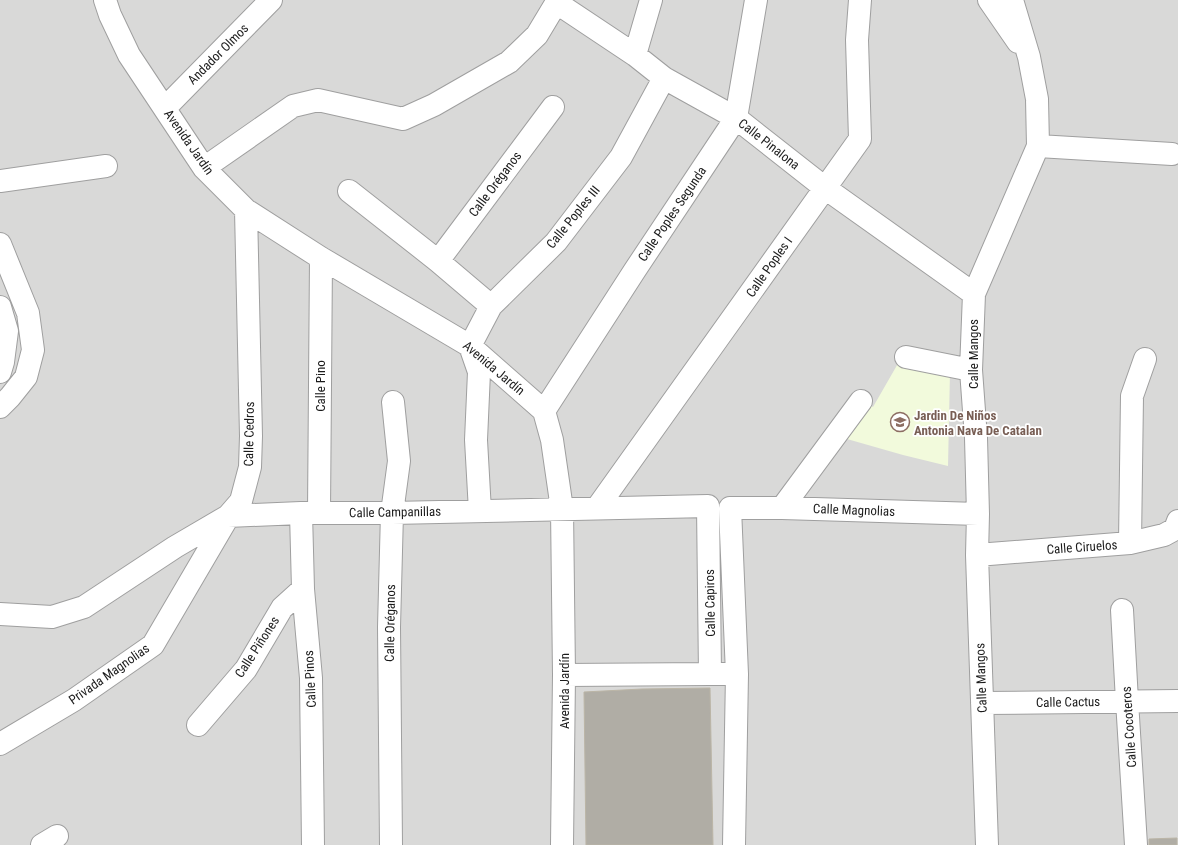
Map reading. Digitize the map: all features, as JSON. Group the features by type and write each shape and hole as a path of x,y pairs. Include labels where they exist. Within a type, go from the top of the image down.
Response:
{"street":[{"name":"Avenida Jardín","path":"106,0 110,15 129,55 204,168 246,210 321,258 470,346 544,411 552,440 562,509 564,675 562,845"},
{"name":"Andador Olmos","path":"165,108 271,0"},
{"path":"635,55 651,0"},
{"name":"Calle Poples Segunda","path":"544,411 736,118 756,0"},
{"name":"Calle Poples I","path":"597,508 860,139 857,40 860,0"},
{"path":"989,0 1029,57"},
{"name":"Calle Mangos","path":"987,845 977,555 978,514 976,438 971,370 974,294 1038,146 1037,99 1029,57 1012,0"},
{"path":"204,168 293,106 318,100 403,119 434,105 509,62 537,35 558,2"},
{"name":"Calle Pinalona","path":"558,2 635,55 664,78 736,118 825,188 974,294"},
{"name":"Calle Poples III","path":"470,346 491,306 556,242 621,157 664,78"},
{"name":"Calle Oréganos","path":"438,261 553,107"},
{"path":"1038,146 1172,154"},
{"path":"0,181 106,166"},
{"path":"349,191 438,261 491,306"},
{"name":"Calle Cedros","path":"0,614 52,617 84,606 228,516 241,501 250,467 251,436 246,210"},
{"path":"0,244 28,313 33,350 26,377 0,407"},
{"name":"Calle Pino","path":"310,513 321,258"},
{"path":"0,307 7,331 3,362 0,372"},
{"path":"470,346 479,372 476,440 480,511"},
{"path":"906,357 971,370"},
{"path":"1130,543 1132,396 1145,358"},
{"path":"782,508 861,401"},
{"name":"Calle Oréganos","path":"391,845 389,627 392,513 399,461 393,402"},
{"name":"Calle Capiros","path":"597,508 708,506 710,674"},
{"path":"562,509 597,508"},
{"name":"Calle Capiros","path":"730,508 737,674 734,845"},
{"name":"Calle Magnolias","path":"730,508 782,508 978,514"},
{"name":"Calle Campanillas","path":"228,516 310,513 392,513 562,509"},
{"name":"Calle Pinos","path":"310,513 303,589 312,678 313,845"},
{"name":"Privada Magnolias","path":"0,744 74,700 153,645 228,516"},
{"name":"Calle Ciruelos","path":"977,555 1130,543 1164,534 1175,529 1178,521"},
{"name":"Calle Piñones","path":"198,725 246,669 282,608 303,589"},
{"name":"Calle Cocoteros","path":"1122,610 1136,845"},
{"path":"564,675 737,674"},
{"name":"Calle Cactus","path":"982,703 1178,701"}],"shaded area":[{"path":"0,0 1178,0 1178,845 0,845"},
{"name":"Jardin De Niños Antonia Nava De Catalan","path":"900,360 950,372 948,466 840,437 864,402 873,407"}],"building":[{"path":"710,688 713,845 586,845 584,692"},
{"path":"1177,838 1177,845 1149,845 1149,839"}],"place":[{"name":"Jardin De Niños Antonia Nava De Catalan","path":"900,422"}]}
